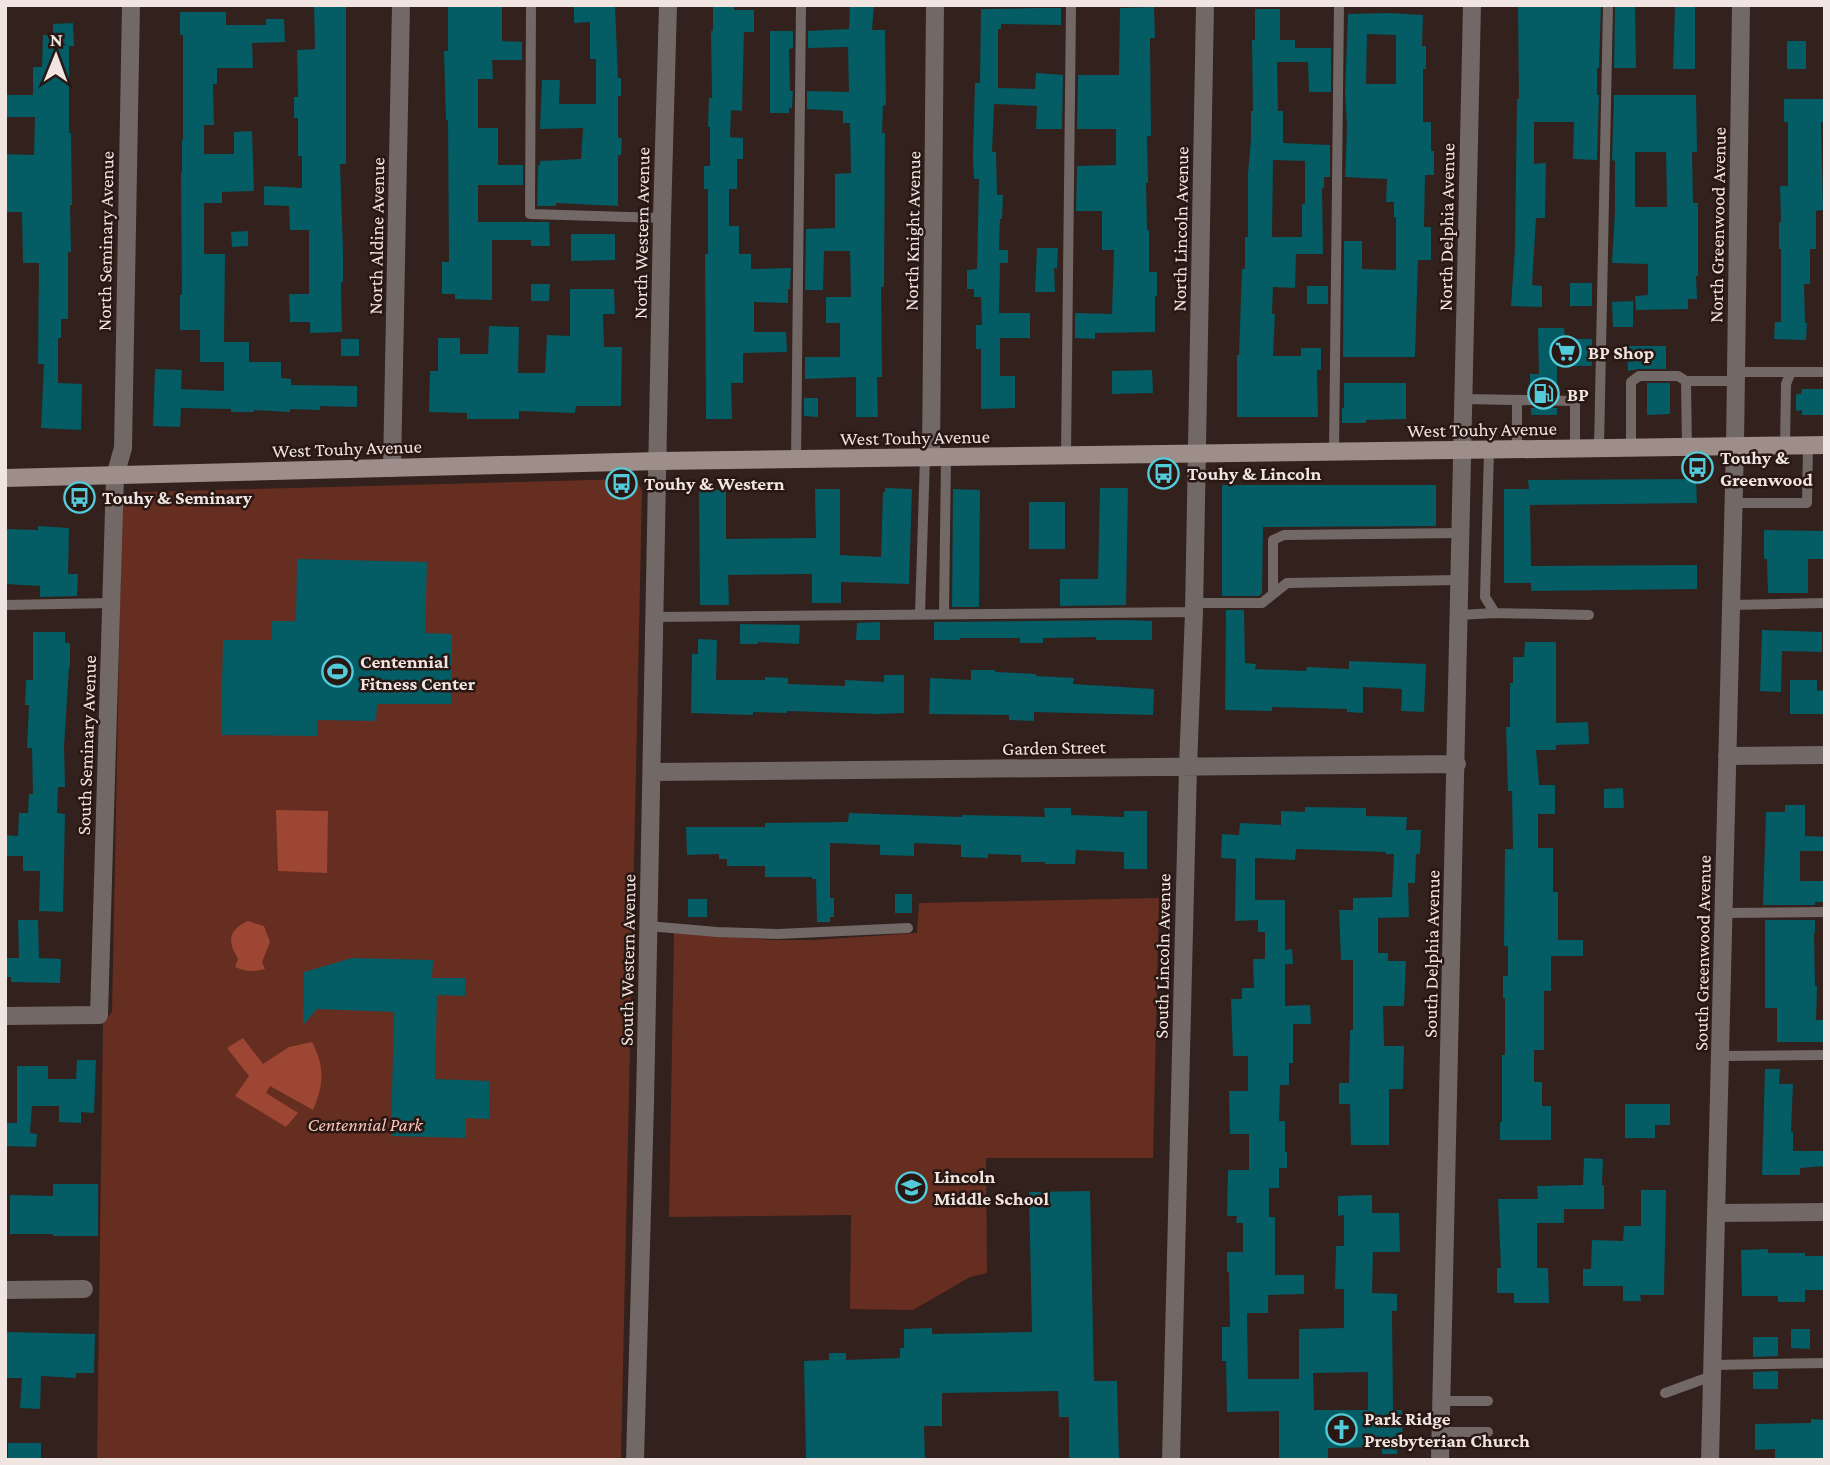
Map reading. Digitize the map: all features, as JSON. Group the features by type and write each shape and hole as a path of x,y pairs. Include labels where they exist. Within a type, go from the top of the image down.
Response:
{"main road":[{"name":"West Touhy Avenue","path":"5,478 658,461 1816,445"}],"street":[{"name":"North Seminary Avenue","path":"116,476 123,448 131,5"},
{"name":"North Aldine Avenue","path":"392,468 401,5"},
{"name":"North Western Avenue","path":"658,461 668,5"},
{"name":"North Knight Avenue","path":"934,457 935,5"},
{"name":"North Lincoln Avenue","path":"1196,454 1205,5"},
{"name":"North Delphia Avenue","path":"1461,450 1472,5"},
{"name":"North Greenwood Avenue","path":"1735,446 1741,5"},
{"name":"South Greenwood Avenue","path":"1710,1460 1735,446"},
{"name":"South Delphia Avenue","path":"1440,1460 1457,764 1461,450"},
{"name":"South Lincoln Avenue","path":"1171,1460 1196,454"},
{"name":"South Western Avenue","path":"635,1460 658,461"},
{"name":"South Seminary Avenue","path":"5,1016 99,1015 116,476"},
{"path":"1727,756 1825,755"},
{"name":"Garden Street","path":"652,772 1457,764"},
{"path":"1716,1213 1825,1212"},
{"path":"5,1290 84,1289"}],"lane":[{"path":"531,5 530,214 662,218"},
{"path":"796,459 801,5"},
{"path":"1066,455 1071,5"},
{"path":"1334,452 1339,5"},
{"path":"1599,448 1608,5"},
{"path":"1785,446 1786,384 1791,372"},
{"path":"1631,448 1630,382 1640,376 1678,376 1686,382 1791,372 1825,372"},
{"path":"1686,382 1687,447"},
{"path":"1463,400 1575,401 1575,449"},
{"path":"1517,400 1517,449"},
{"path":"1734,503 1807,503 1816,445"},
{"path":"1489,450 1485,597 1495,614"},
{"path":"934,457 944,614"},
{"path":"920,614 934,457"},
{"path":"1273,594 1273,540 1284,535 1460,533"},
{"path":"654,617 1194,608 1262,603 1287,583 1459,580"},
{"path":"5,605 112,603"},
{"path":"1731,605 1825,603"},
{"path":"1459,615 1589,615"},
{"path":"1723,913 1825,912"},
{"path":"648,926 778,934 908,928"},
{"path":"1720,1056 1825,1055"},
{"path":"1665,1394 1712,1371 1825,1363"},
{"path":"1442,1401 1488,1401"},
{"path":"1441,1432 1488,1432"}],"green space":[{"name":"Centennial Park","path":"629,479 638,484 642,492 621,1460 97,1460 103,1023 112,1012 122,505 133,494 142,492"},
{"path":"1159,898 1153,1158 986,1158 987,1273 970,1277 913,1310 850,1309 851,1215 669,1217 674,933 814,940 917,933 919,903"}],"shaded area":[{"path":"276,810 328,811 327,873 278,871"},
{"path":"248,921 264,926 270,942 262,962 265,969 250,971 235,967 238,959 231,944 232,935 236,928"},
{"path":"243,1038 263,1064 289,1047 312,1042 321,1068 319,1092 313,1110 270,1086 266,1093 298,1113 286,1127 235,1096 249,1076 227,1048"}],"building":[{"path":"346,5 346,164 340,164 342,332 310,333 310,322 290,322 289,294 309,294 309,230 290,230 289,206 264,205 264,186 302,188 302,156 298,156 298,118 294,118 294,97 298,97 297,50 315,49 314,6"},
{"path":"448,5 502,5 502,41 522,42 522,60 492,60 493,79 478,79 478,128 498,128 498,165 523,165 523,185 478,185 478,222 549,222 550,246 531,246 531,240 492,240 492,300 455,299 455,294 442,294 442,262 449,262 448,120 444,51 448,51"},
{"path":"574,5 615,5 618,78 621,78 618,138 622,138 621,155 618,155 618,206 556,203 556,206 537,206 540,161 581,159 583,128 540,129 542,80 560,80 559,104 596,104 596,59 590,59 590,22 574,23"},
{"path":"850,5 874,5 872,30 885,30 886,105 883,106 882,133 885,133 884,287 881,287 882,377 877,377 878,417 856,417 856,377 805,379 805,357 840,357 840,323 826,323 826,297 851,297 850,251 824,251 823,290 805,290 806,229 835,228 835,174 851,173 850,123 843,123 843,111 807,109 807,91 849,92 848,47 808,48 808,31 849,29"},
{"path":"1518,5 1601,5 1597,68 1597,160 1573,159 1574,122 1534,122 1534,164 1546,163 1545,218 1536,218 1532,285 1542,286 1542,307 1511,306 1519,99"},
{"path":"1615,5 1635,5 1636,68 1614,68"},
{"path":"1675,5 1695,5 1695,69 1673,69"},
{"path":"713,6 754,10 754,32 744,32 742,111 731,110 730,137 743,138 743,159 737,159 737,189 729,189 729,226 739,226 739,254 751,254 751,269 791,268 788,303 754,302 754,332 786,332 787,352 743,353 743,383 731,383 732,419 706,419 705,254 708,254 708,189 704,189 704,166 710,166 708,127 709,98 712,98"},
{"path":"1154,7 1155,38 1150,38 1151,136 1147,136 1146,183 1149,272 1157,272 1155,332 1095,333 1095,339 1075,338 1075,313 1112,314 1114,250 1102,250 1102,211 1076,211 1077,166 1116,165 1116,129 1077,129 1078,75 1119,75 1120,8"},
{"path":"1061,8 1061,25 1001,24 1001,29 998,29 998,88 1035,89 1036,73 1063,75 1062,129 1036,129 1037,106 994,104 992,152 996,152 997,195 1003,195 999,250 1008,250 1008,263 1000,263 999,313 1030,313 1030,338 1000,338 1000,376 1015,376 1015,408 981,409 981,349 976,349 976,325 982,325 981,297 974,297 974,289 967,289 967,270 977,269 979,179 974,179 973,157 975,83 980,83 981,9"},
{"path":"1255,9 1280,9 1280,40 1295,40 1295,48 1331,48 1331,92 1309,92 1308,62 1277,62 1278,111 1283,111 1283,143 1330,145 1330,177 1324,177 1322,188 1323,254 1296,254 1295,288 1273,287 1273,356 1301,356 1301,348 1321,348 1321,370 1317,370 1318,417 1237,417 1242,269 1245,269 1245,237 1248,237 1248,173 1253,111 1252,40 1255,40","holes":["1273,160 1305,161 1302,237 1272,237"]},
{"path":"180,12 226,12 226,25 266,25 266,19 284,19 285,42 252,43 253,68 217,68 217,84 213,84 214,125 204,125 204,154 234,154 234,132 252,131 254,191 222,192 222,203 204,203 204,254 225,254 224,342 249,342 249,362 281,362 281,378 291,379 291,385 357,386 357,407 320,406 320,410 290,409 290,412 231,412 231,409 181,408 180,427 153,426 155,369 182,370 181,389 224,391 224,362 200,362 200,330 180,330 183,35 180,35"},
{"path":"1348,14 1423,15 1422,46 1426,46 1426,69 1423,69 1423,122 1431,122 1434,175 1425,175 1424,227 1431,227 1431,260 1418,260 1415,357 1343,357 1344,241 1362,241 1362,269 1396,270 1396,217 1394,202 1386,202 1387,179 1345,177","holes":["1367,34 1396,35 1396,84 1366,84"]},
{"path":"73,23 74,46 69,46 71,252 68,252 68,319 61,319 61,338 58,338 58,383 82,384 81,430 41,428 44,364 38,364 39,263 23,263 22,212 5,212 5,154 34,155 35,117 5,117 5,95 33,95 33,67 42,67 43,35 53,35 53,24"},
{"path":"770,31 793,31 793,48 789,49 790,91 793,91 789,113 770,113"},
{"path":"1787,41 1806,41 1806,69 1787,69"},
{"path":"1614,95 1696,95 1697,152 1692,152 1693,203 1698,203 1698,276 1697,299 1688,299 1688,309 1636,310 1635,296 1648,295 1648,264 1612,263 1615,161 1612,160","holes":["1635,152 1666,152 1667,207 1635,207"]},
{"path":"1784,99 1825,99 1825,122 1821,122 1823,210 1816,211 1816,249 1810,249 1810,284 1804,284 1806,340 1774,339 1775,322 1781,322 1780,186 1788,186 1788,122 1784,122"},
{"path":"248,231 248,246 232,247 231,232"},
{"path":"571,234 615,234 615,260 571,261"},
{"path":"1037,248 1058,248 1057,268 1054,268 1055,292 1035,292"},
{"path":"1570,283 1592,283 1592,306 1570,306"},
{"path":"531,284 550,284 549,301 531,301"},
{"path":"1307,286 1328,286 1328,304 1307,304"},
{"path":"570,289 614,289 615,314 603,314 604,347 622,347 621,406 576,406 575,413 519,411 519,419 467,419 467,413 429,412 430,371 438,371 438,338 460,338 460,354 488,354 489,326 519,327 518,373 545,373 547,335 570,336"},
{"path":"1633,301 1633,327 1613,327 1612,302"},
{"name":"BP Shop","path":"1538,328 1564,328 1565,339 1592,339 1592,366 1557,366 1557,393 1530,393 1530,374 1539,374"},
{"path":"341,339 359,339 359,356 341,356"},
{"path":"1627,346 1666,346 1666,369 1628,371"},
{"path":"1152,370 1153,393 1112,394 1112,371"},
{"path":"1344,383 1406,383 1406,419 1342,423"},
{"path":"1647,383 1670,383 1670,414 1647,415"},
{"path":"1802,389 1825,389 1825,415 1802,415 1802,410 1796,411 1796,394 1801,394"},
{"path":"804,398 818,398 818,417 804,416"},
{"path":"1531,408 1557,408 1557,415 1531,415"},
{"path":"1696,479 1697,503 1530,505 1531,566 1697,565 1697,589 1531,591 1531,583 1504,583 1504,489 1529,489 1528,480"},
{"path":"1222,485 1436,485 1436,526 1263,527 1262,593 1259,596 1222,596"},
{"path":"885,488 912,489 909,584 841,582 841,603 812,603 812,574 728,575 729,605 700,605 699,490 726,490 726,539 816,538 815,489 840,489 840,555 881,557"},
{"path":"1100,488 1128,488 1126,605 1060,606 1060,579 1098,579"},
{"path":"953,489 980,490 979,607 952,607"},
{"path":"1029,502 1065,502 1065,549 1029,549"},
{"path":"38,526 69,528 68,574 78,574 77,596 40,597 40,586 5,584 5,529 38,530"},
{"path":"1764,530 1825,531 1825,559 1808,559 1808,593 1768,593"},
{"name":"Centennial Fitness Center","path":"297,559 427,562 425,633 452,634 451,704 377,704 376,721 317,720 317,736 221,735 223,640 272,640 272,621 296,621"},
{"path":"1226,610 1244,610 1245,663 1256,664 1255,669 1349,669 1349,661 1426,664 1424,712 1401,711 1402,689 1363,687 1363,713 1347,712 1347,709 1272,707 1272,711 1225,710"},
{"path":"1152,621 1152,640 1043,638 1043,643 1020,643 1020,638 934,640 934,622"},
{"path":"880,622 880,640 856,640 857,623"},
{"path":"740,624 800,625 799,644 740,644"},
{"path":"1762,630 1822,632 1822,652 1782,651 1781,692 1760,691"},
{"path":"33,632 65,632 65,643 70,643 64,746 65,787 58,787 57,813 65,814 63,912 39,911 40,871 23,871 23,856 5,856 5,835 18,836 19,813 28,813 29,794 33,794 32,748 27,748 29,705 25,705 26,680 33,680"},
{"path":"698,639 717,640 716,680 788,678 788,684 845,686 845,680 884,682 884,675 904,675 904,713 691,713 692,654 698,654"},
{"path":"1525,642 1556,642 1556,723 1588,722 1589,744 1556,745 1556,750 1536,750 1539,785 1555,785 1555,814 1538,814 1538,848 1553,848 1553,892 1558,892 1558,940 1583,940 1583,956 1551,956 1551,991 1544,991 1544,1050 1534,1050 1534,1082 1542,1082 1542,1106 1551,1106 1551,1140 1500,1140 1502,1055 1505,1055 1503,976 1508,976 1508,946 1504,946 1505,849 1513,849 1512,791 1508,791 1506,727 1510,727 1513,657 1524,657"},
{"path":"971,670 1074,678 1073,684 1154,689 1153,715 1034,712 1034,721 1009,720 1009,715 929,714 930,678 971,680"},
{"path":"1790,680 1817,680 1817,691 1825,690 1825,714 1790,714"},
{"path":"1623,788 1624,808 1604,808 1604,789"},
{"path":"1785,805 1805,805 1805,836 1825,837 1825,851 1800,851 1800,881 1825,881 1825,902 1815,902 1815,905 1763,905 1766,812 1785,812"},
{"path":"1305,807 1366,808 1366,816 1407,817 1406,830 1421,830 1420,854 1416,854 1415,883 1408,883 1409,917 1378,918 1378,953 1388,953 1388,961 1406,961 1404,1006 1383,1006 1384,1046 1404,1046 1403,1089 1389,1089 1389,1145 1351,1145 1350,1104 1339,1104 1339,1083 1349,1083 1350,1030 1353,1030 1353,960 1341,960 1339,910 1353,910 1353,898 1392,897 1394,854 1296,849 1295,860 1255,858 1255,900 1285,900 1285,950 1292,949 1293,964 1285,964 1285,1006 1310,1005 1311,1024 1293,1024 1293,1063 1289,1063 1289,1085 1280,1085 1279,1121 1285,1121 1287,1168 1279,1168 1279,1188 1269,1188 1269,1217 1275,1217 1275,1275 1304,1275 1304,1294 1268,1295 1268,1313 1247,1313 1248,1379 1299,1379 1299,1329 1344,1328 1344,1289 1335,1289 1336,1246 1344,1246 1344,1215 1338,1216 1338,1196 1372,1195 1372,1213 1399,1213 1400,1252 1373,1252 1372,1293 1397,1294 1397,1311 1392,1311 1393,1410 1402,1410 1403,1447 1397,1447 1397,1454 1382,1454 1382,1447 1328,1448 1328,1460 1279,1460 1279,1411 1227,1412 1222,1327 1230,1327 1227,1252 1243,1252 1243,1223 1236,1223 1237,1216 1227,1216 1228,1170 1249,1170 1249,1134 1230,1134 1229,1091 1248,1091 1248,1056 1233,1056 1231,999 1242,999 1242,988 1254,988 1253,959 1265,959 1265,932 1258,932 1258,920 1235,921 1236,859 1221,858 1222,834 1239,835 1240,823 1281,825 1281,811 1305,812","holes":["1368,1372 1368,1410 1314,1410 1313,1373"]},
{"path":"1044,808 1071,808 1071,815 1124,817 1124,811 1147,811 1147,869 1124,869 1124,852 1076,850 1075,864 1045,864 1021,862 1021,855 961,857 961,845 914,843 914,856 880,855 880,845 830,843 830,898 834,898 834,917 830,917 830,922 817,922 816,879 765,877 765,866 727,866 727,859 719,859 719,854 687,855 686,827 765,827 765,823 848,822 849,813 1045,817"},
{"path":"895,894 912,894 912,913 895,913"},
{"path":"688,899 707,899 707,917 688,917"},
{"path":"18,920 38,920 39,958 61,959 60,983 11,982 11,977 5,977 5,958 19,958"},
{"path":"1765,920 1815,920 1816,1020 1823,1020 1823,1042 1777,1042 1777,1008 1765,1008"},
{"path":"352,958 433,960 432,978 465,978 465,996 437,995 435,1079 490,1081 489,1119 466,1118 466,1138 391,1136 394,1012 317,1009 303,1025 304,972"},
{"path":"77,1060 96,1060 94,1113 81,1112 81,1123 59,1122 59,1106 32,1106 30,1133 37,1134 36,1147 5,1146 5,1123 17,1123 17,1066 48,1066 48,1079 76,1079"},
{"path":"1765,1069 1780,1069 1779,1084 1793,1084 1793,1151 1825,1151 1825,1166 1800,1168 1800,1175 1762,1175"},
{"path":"1625,1104 1670,1104 1670,1125 1655,1125 1655,1138 1625,1138"},
{"path":"1584,1158 1603,1159 1604,1209 1564,1209 1564,1223 1537,1223 1537,1268 1548,1268 1549,1303 1514,1303 1514,1293 1497,1293 1497,1268 1501,1268 1498,1199 1538,1199 1537,1186 1583,1185"},
{"path":"53,1184 98,1184 98,1236 10,1234 10,1195 53,1196"},
{"path":"1641,1190 1666,1190 1664,1295 1640,1295 1641,1301 1623,1301 1623,1286 1583,1286 1583,1269 1591,1269 1592,1240 1623,1241 1624,1226 1641,1226"},
{"path":"1090,1191 1094,1381 1117,1381 1119,1460 1069,1460 1069,1417 1059,1417 1058,1391 942,1393 942,1426 924,1426 925,1460 806,1460 804,1361 829,1360 829,1353 846,1353 846,1360 900,1358 900,1348 904,1348 904,1329 932,1328 932,1334 1032,1332 1029,1192"},
{"path":"1768,1249 1768,1253 1825,1256 1825,1290 1805,1290 1805,1302 1778,1302 1778,1296 1742,1296 1741,1250"},
{"path":"1791,1329 1810,1329 1810,1349 1791,1348"},
{"path":"7,1332 95,1334 94,1373 76,1373 76,1378 41,1376 40,1409 20,1408 22,1378 5,1378"},
{"path":"1753,1337 1778,1337 1778,1356 1753,1357"},
{"path":"1778,1371 1778,1389 1753,1389 1753,1372"},
{"path":"1811,1419 1825,1420 1825,1460 1775,1460 1775,1449 1755,1450 1755,1424 1811,1423"},
{"path":"8,1443 41,1443 41,1460 8,1460"}],"place":[{"name":"BP Shop","path":"1565,352"},
{"name":"BP","path":"1544,394"},
{"name":"Touhy & Greenwood","path":"1697,468"},
{"name":"Touhy & Lincoln","path":"1164,473"},
{"name":"Touhy & Western","path":"621,483"},
{"name":"Touhy & Seminary","path":"79,497"},
{"name":"Centennial Fitness Center","path":"337,672"},
{"name":"Lincoln Middle School","path":"911,1187"},
{"name":"Park Ridge Presbyterian Church","path":"1341,1429"}]}
